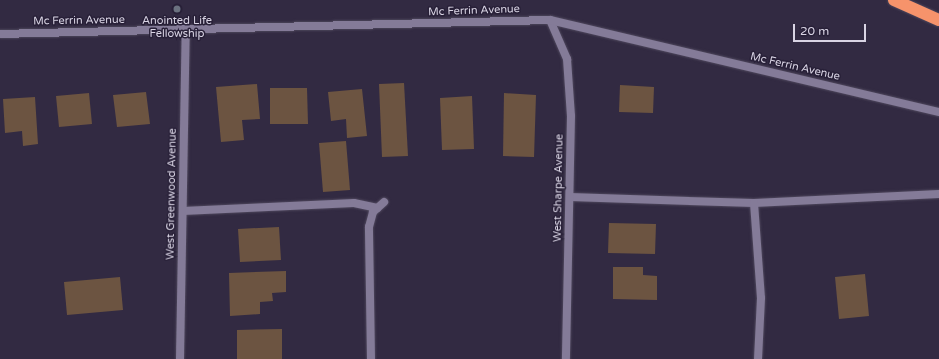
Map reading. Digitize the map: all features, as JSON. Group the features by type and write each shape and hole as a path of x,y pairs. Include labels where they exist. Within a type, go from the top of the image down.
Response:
{"highway":[{"path":"894,0 939,20"}],"street":[{"name":"Mc Ferrin Avenue","path":"0,34 550,20 939,112"},
{"name":"West Sharpe Avenue","path":"550,20 567,59 571,116 566,359"},
{"name":"West Greenwood Avenue","path":"180,359 186,30"},
{"path":"570,198 754,203 939,194"},
{"path":"371,359 369,227 373,212 384,202"},
{"path":"183,211 354,203 377,208"},
{"path":"754,203 761,298 758,359"}],"building":[{"path":"404,83 408,156 382,157 379,84"},
{"path":"257,84 260,119 242,120 244,140 221,142 216,87"},
{"path":"620,85 654,87 653,113 619,112"},
{"path":"270,88 307,88 308,124 270,124"},
{"path":"362,89 367,136 347,138 346,119 331,121 328,92"},
{"path":"146,92 150,124 117,127 113,95"},
{"path":"89,93 92,124 59,127 56,96"},
{"path":"504,93 536,95 534,157 503,156"},
{"path":"472,96 474,149 442,150 440,98"},
{"path":"35,97 38,144 23,146 22,131 5,133 3,99"},
{"path":"346,141 350,190 323,192 319,143"},
{"path":"609,223 656,224 655,254 608,253"},
{"path":"279,227 281,260 240,262 238,229"},
{"path":"613,267 643,267 643,275 657,276 657,300 613,299"},
{"path":"286,271 286,292 272,293 273,301 260,302 260,314 230,316 229,273"},
{"path":"865,274 869,316 839,319 835,277"},
{"path":"120,277 123,310 67,315 64,282"},
{"path":"282,329 282,359 237,359 237,330"}],"place":[{"name":"Anointed Life Fellowship","path":"177,9"}]}
